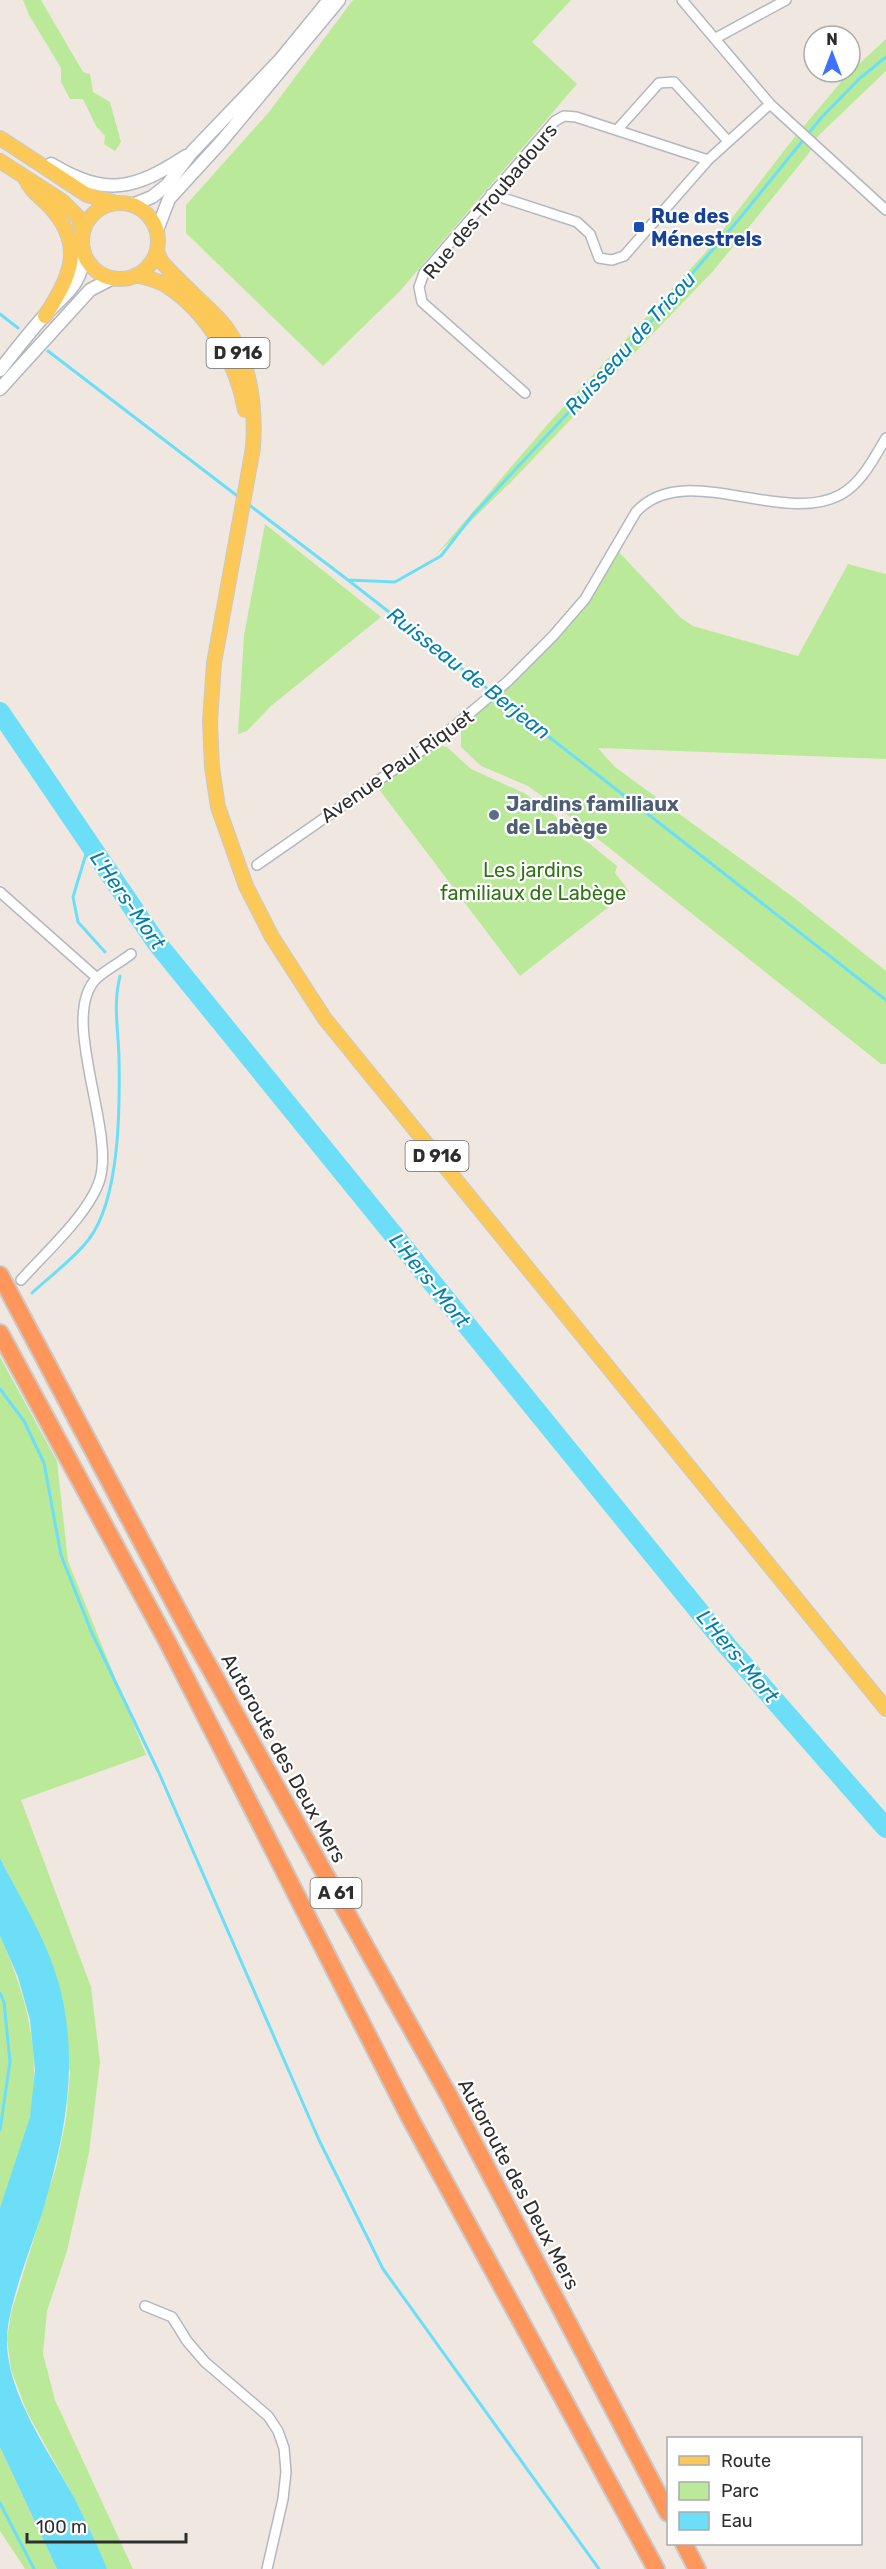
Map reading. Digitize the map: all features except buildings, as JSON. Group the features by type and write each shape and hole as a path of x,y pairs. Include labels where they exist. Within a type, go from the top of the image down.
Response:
{"highway":[{"name":"Autoroute des Deux Mers","path":"0,1275 188,1629 448,2094 667,2509"},
{"name":"A 61","path":"0,1333 167,1641 410,2118 656,2569"},
{"path":"685,2545 697,2569"}],"main road":[{"path":"132,205 152,197 167,185 192,152 280,60 329,0"},
{"path":"0,389 90,290 113,278 136,275 145,269 156,251 157,230 169,199 229,133 339,0"},
{"path":"0,138 87,195 132,205 143,210 157,230"},
{"path":"13,147 26,149 80,181 105,186 135,182 151,177 192,152"},
{"path":"0,161 67,205 78,217 83,231 84,251 83,265 72,290 45,316 0,370"},
{"path":"26,180 31,191 49,205 60,219 71,246 65,284 45,316"},
{"path":"83,231 95,212 115,203"},
{"path":"84,251 95,269 113,278"},
{"name":"D 916","path":"156,251 166,267 220,321 240,358 251,388 255,417 248,481 214,663 210,748 218,807 229,844 261,918 325,1019 886,1708"},
{"name":"D 916","path":"136,275 165,285 178,294 219,342 242,394 248,441 248,481"}],"street":[{"path":"682,0 770,104 886,210"},
{"path":"716,38 786,0"},
{"path":"617,130 659,83 674,82 728,141"},
{"path":"491,194 577,222 590,234 599,258 612,260 624,256 708,159 770,104"},
{"name":"Rue des Troubadours","path":"525,393 422,302 419,287 424,273 555,121 564,116 576,117 708,159"},
{"name":"Avenue Paul Riquet","path":"257,865 481,706 508,681 554,636 585,599 636,512 646,500 672,491 793,502 819,501 840,495 850,488 867,470 886,438"},
{"path":"0,892 97,978"},
{"path":"21,1280 78,1215 99,1182 104,1154 83,1026 87,998 97,978 131,954"},
{"path":"145,2306 172,2317 187,2341 205,2362 268,2416 278,2431 284,2448 286,2472 283,2499 267,2569"}],"green space":[{"path":"23,0 41,0 83,72 90,74 93,92 110,102 121,142 115,151 104,144 105,136 96,126 83,99 70,99 61,82 61,68 29,15"},
{"path":"353,0 571,0 532,42 577,84 400,291 323,366 186,233 186,205 269,112"},
{"path":"886,39 886,71 816,138 809,153 714,270 511,482 435,556 547,425 705,253 793,139 839,84 862,84 862,61"},
{"path":"265,524 381,617 271,706 247,731 238,734 244,635"},
{"path":"618,551 681,618 693,626 798,656 848,564 886,574 886,759 598,748 615,767 793,897 886,971 886,1064 881,1064 564,812 528,786 481,766 461,747 461,729 467,721 577,615"},
{"name":"Les jardins familiaux de Labège","path":"436,745 447,747 471,769 524,793 543,806 617,866 615,873 629,891 520,976 378,788 379,781"},
{"path":"0,1357 57,1461 68,1561 146,1755 21,1800 91,1987 100,2062 89,2153 67,2251 47,2311 43,2354 55,2400 133,2569 107,2569 76,2501 27,2412 11,2370 7,2339 11,2313 56,2167 66,2119 70,2072 37,1930 0,1858"},
{"path":"0,1936 24,2002 33,2046 34,2069 30,2116 17,2163 0,2208"},
{"path":"0,2447 57,2569 25,2569 0,2531"}],"water":[{"path":"0,1858 40,1934 53,1965 65,2010 69,2067 59,2151 8,2324 8,2359 21,2401 75,2499 107,2569 57,2569 0,2447 0,2208 30,2117 35,2070 30,2020 18,1977 0,1936"}],"waterway":[{"name":"Ruisseau de Tricou","path":"348,580 395,582 441,556 472,516 621,356 740,218 821,118 859,79 886,57"},
{"name":"Ruisseau de Berjean","path":"0,314 18,328"},
{"name":"Ruisseau de Berjean","path":"48,351 240,498"},
{"name":"Ruisseau de Berjean","path":"248,504 886,1000"},
{"name":"L'Hers-Mort","path":"0,712 156,942 728,1647 886,1828"},
{"path":"89,844 73,897 78,922 105,952"},
{"path":"32,1293 89,1239 99,1222 107,1200 116,1152 118,1126 119,1057 116,1006 120,976"},
{"path":"0,1389 24,1421 44,1463 61,1555 91,1631 159,1773 319,2140 383,2269 599,2569"},
{"path":"0,1993 4,2002 10,2062 0,2130"},
{"path":"0,2503 34,2569"}],"place":[{"name":"Rue des Ménestrels","path":"639,227"},
{"name":"Jardins familiaux de Labège","path":"494,815"}]}
